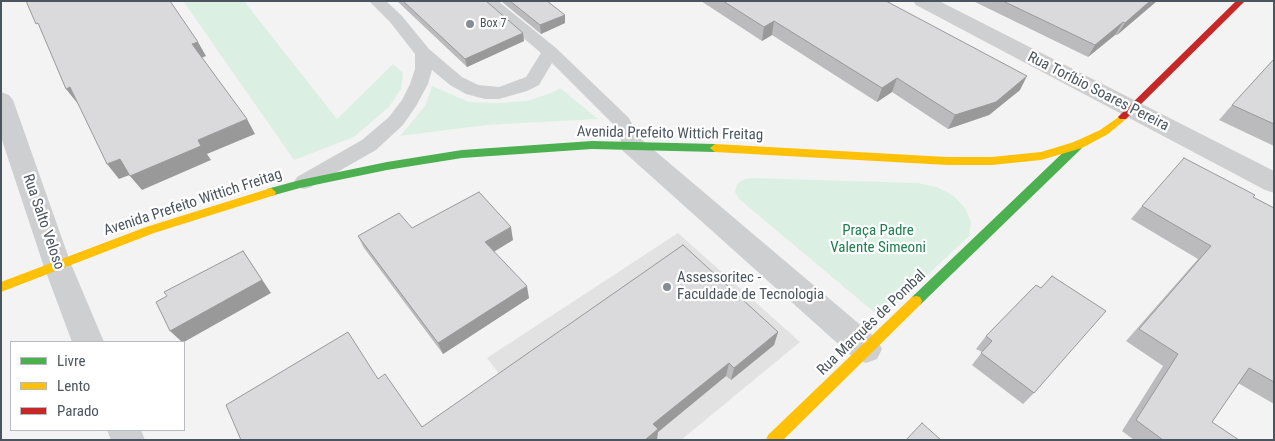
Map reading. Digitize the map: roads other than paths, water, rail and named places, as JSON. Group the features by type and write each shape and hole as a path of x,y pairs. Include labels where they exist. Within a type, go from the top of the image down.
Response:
{"main road":[{"name":"Avenida Prefeito Wittich Freitag","path":"1,287 57,264 220,207 300,184 387,166 462,154 592,145 632,145 741,149 947,161 992,161 1041,156 1078,145 1104,132 1132,110 1241,1"},
{"name":"Rua Marquês de Pombal","path":"773,440 1078,145"}],"street":[{"name":"Rua Toríbio Soares Pereira","path":"923,1 1274,183"},
{"name":"Rua Salto Veloso","path":"1,100 57,264 88,341"},
{"path":"632,145 866,349"}],"lane":[{"path":"378,1 396,19 423,53 456,81 472,90 498,93 520,87 532,81 550,52"},
{"path":"488,1 550,52 622,122 632,145"},
{"path":"300,184 369,145 396,121 410,102 419,84 424,69 423,53"}],"place":[{"name":"Box 7","path":"470,24"},
{"name":"Assessoritec - Faculdade de Tecnologia","path":"667,287"}],"park label":[{"name":"Praça Padre Valente Simeoni","path":"878,240"}]}
